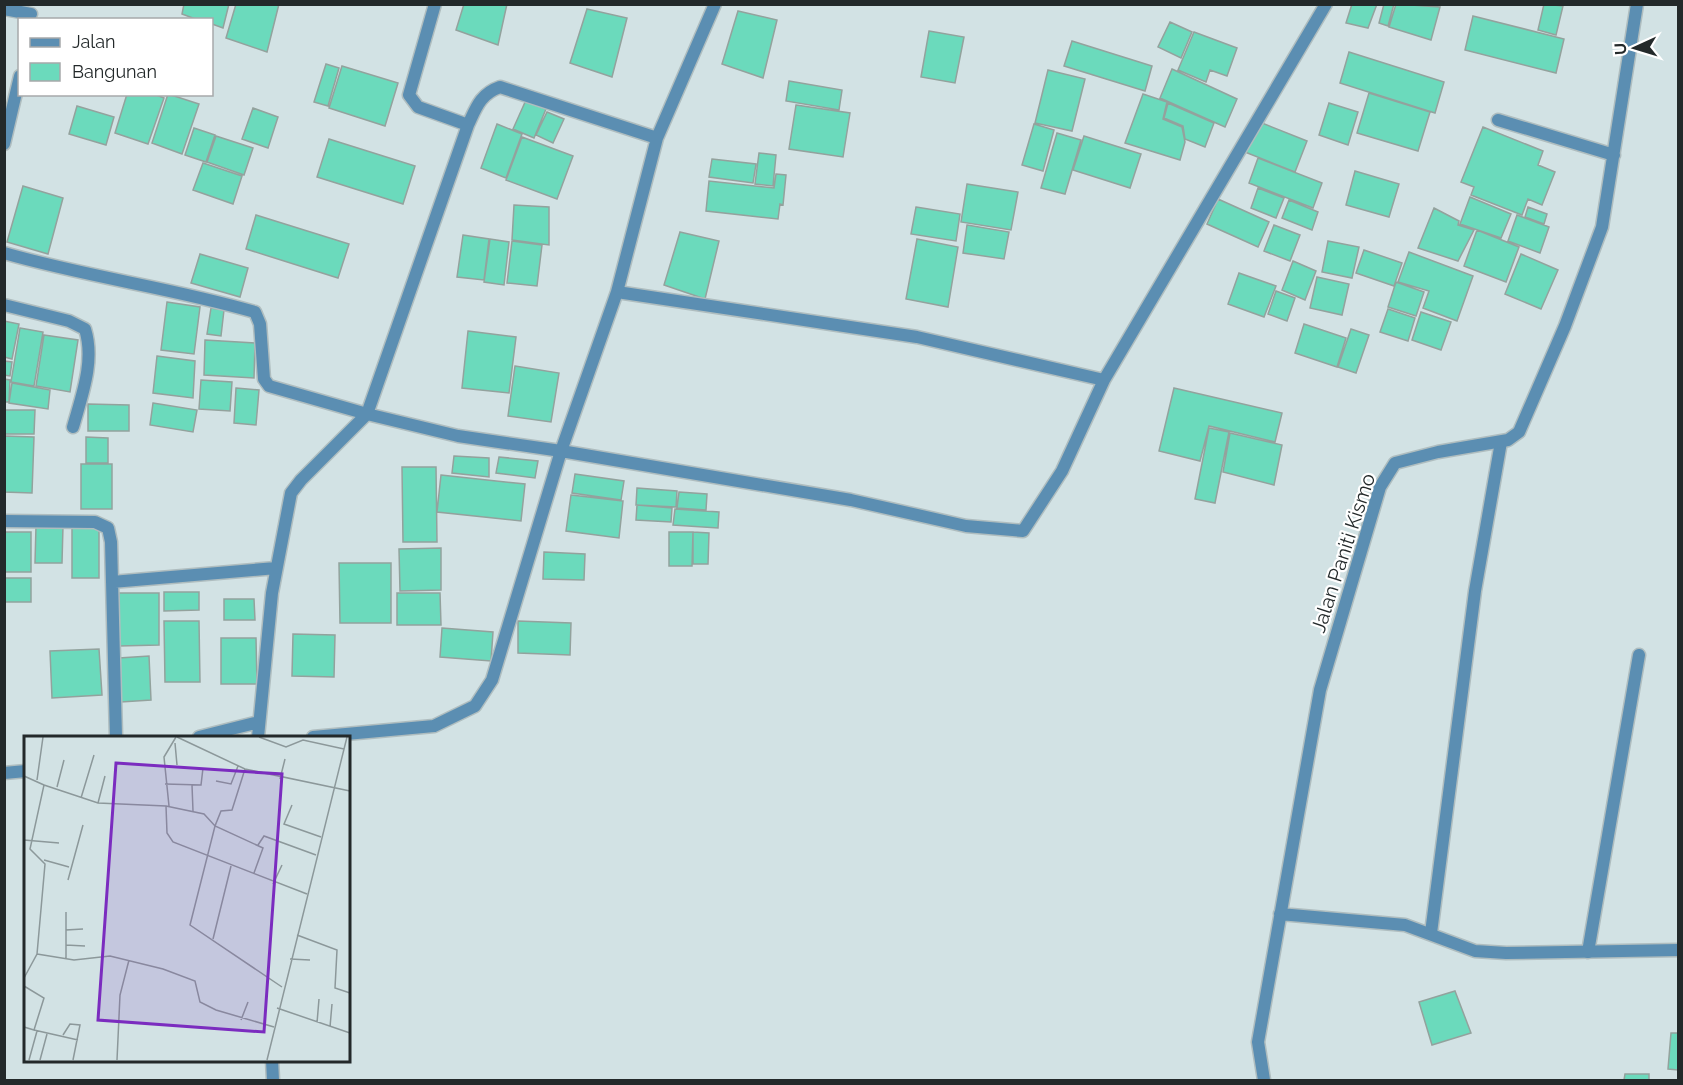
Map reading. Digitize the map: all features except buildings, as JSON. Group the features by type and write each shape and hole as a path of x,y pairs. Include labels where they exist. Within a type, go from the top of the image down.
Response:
{"street":[{"path":"4,253 57,268 212,299 255,312 260,324 264,379 269,386 367,414 458,436 851,500 966,526 999,531 1023,531 1062,471 1104,380 1326,4"},
{"path":"1431,933 1475,591 1501,442 1519,432 1565,326 1602,227 1637,4"},
{"path":"431,5 409,95 411,101 418,107 468,125"},
{"path":"324,736 434,726 475,706 492,680 561,451 617,292 657,138 711,6"},
{"path":"4,9 31,13"},
{"path":"4,144 18,84"},
{"path":"258,736 276,568 291,494 301,480 367,414 468,125 479,100 489,91 500,87 657,138"},
{"path":"1498,120 1614,155"},
{"path":"617,292 917,337 1104,380"},
{"path":"4,305 69,321 84,329 89,343 86,379 74,427"},
{"name":"Jalan Paniti Kismo","path":"1264,1080 1258,1042 1320,690 1380,487 1395,463 1438,452 1501,442"},
{"path":"4,521 95,522 108,528 112,582 116,736"},
{"path":"112,582 276,568"},
{"path":"1588,952 1639,655"},
{"path":"204,736 259,722"},
{"path":"4,773 24,771"},
{"path":"1280,914 1406,925 1475,951 1678,950"},
{"path":"272,1061 273,1080"}]}
